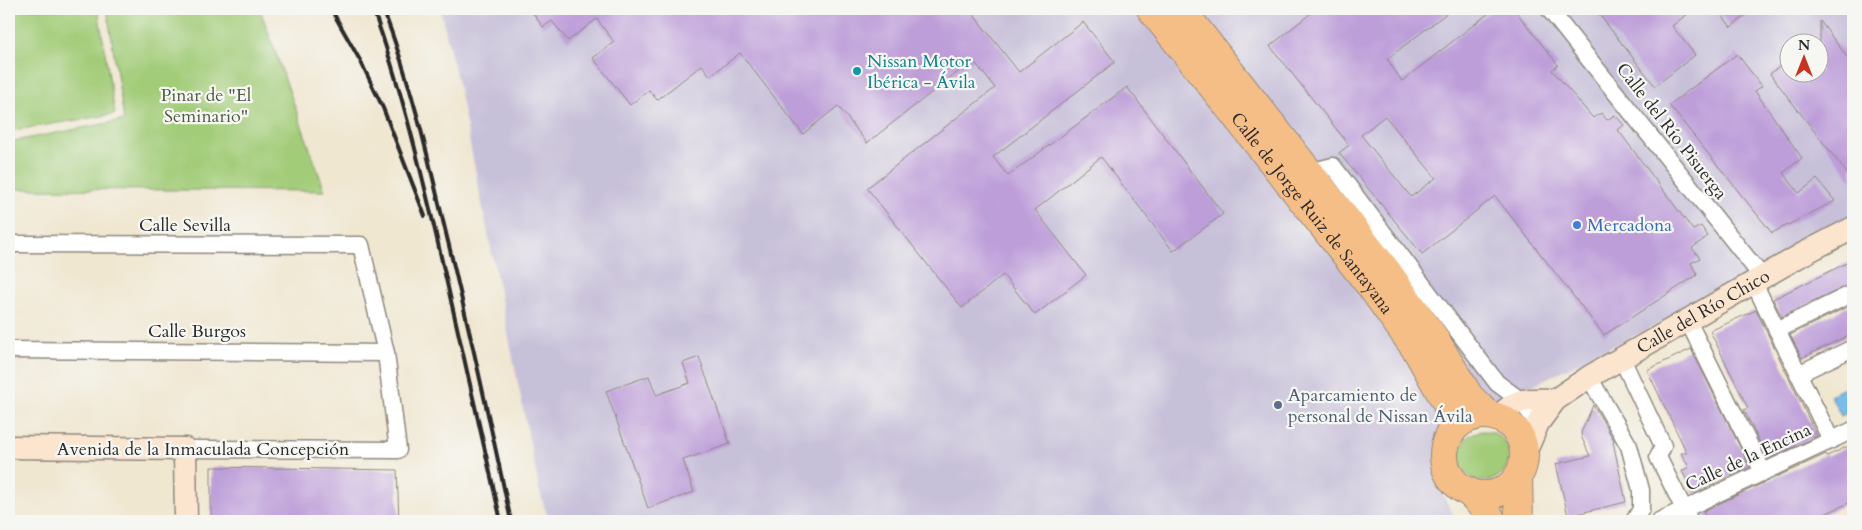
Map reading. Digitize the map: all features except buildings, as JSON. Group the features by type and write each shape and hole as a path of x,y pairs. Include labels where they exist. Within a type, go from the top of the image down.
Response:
{"highway":[{"name":"Calle de Jorge Ruiz de Santayana","path":"1151,9 1372,288 1417,351 1448,406 1452,431 1446,441 1444,452 1444,462 1448,472 1454,481 1487,511 1492,521"},
{"name":"Calle de Jorge Ruiz de Santayana","path":"1181,9 1400,290 1433,336 1469,396 1493,416 1511,426 1518,434 1522,444 1518,521"},
{"path":"1452,431 1462,421 1474,416 1493,416"},
{"path":"1468,492 1490,494 1501,490 1511,484 1521,465"}],"street":[{"name":"Calle del Río Pisuerga","path":"1549,9 1758,281 1776,330 1831,440"},
{"name":"Calle de Jorge Ruiz de Santayana","path":"1309,172 1333,166 1496,383 1520,400 1538,423"},
{"name":"Calle del Río Chico","path":"1521,465 1538,423 1555,400 1803,254 1853,228"},
{"name":"Calle Sevilla","path":"9,244 361,245 386,353"},
{"path":"1776,330 1853,293"},
{"path":"1688,321 1763,472"},
{"path":"1798,374 1853,348"},
{"name":"Calle Burgos","path":"9,350 386,353"},
{"name":"Avenida de la Inmaculada Concepción","path":"9,447 398,450 386,353"},
{"path":"1622,359 1663,446 1658,456 1687,516"},
{"path":"1590,378 1629,446 1641,490 1641,509 1634,521"},
{"path":"1493,416 1520,400 1555,400"},
{"name":"Calle de la Encina","path":"1659,521 1687,516 1763,472 1853,430"},
{"path":"185,449 186,521"}],"shaded area":[{"path":"440,9 1853,9 1853,216 1731,289 1512,395 1441,437 1437,484 1457,521 549,521 540,493 457,79"}],"green space":[{"path":"9,9 98,9 115,114 9,131"},
{"name":"Pinar de \"El Seminario\"","path":"107,9 260,9 325,191 9,189 9,142 124,120"},
{"path":"1479,431 1489,431 1502,438 1509,451 1509,461 1502,474 1489,481 1479,481 1470,477 1463,470 1459,461 1459,451 1463,442 1470,435"}],"water":[{"path":"1853,384 1853,410 1841,416 1830,395"}],"railway":[{"path":"331,9 361,62 383,108 425,216"},
{"path":"373,9 400,94 423,181 501,521"},
{"path":"383,9 402,62 424,143 470,336 511,521"}],"place":[{"name":"Nissan Motor Ibérica - Ávila","path":"857,71"},
{"name":"Mercadona","path":"1577,225"},
{"name":"Aparcamiento de personal de Nissan Ávila","path":"1278,405"}]}
